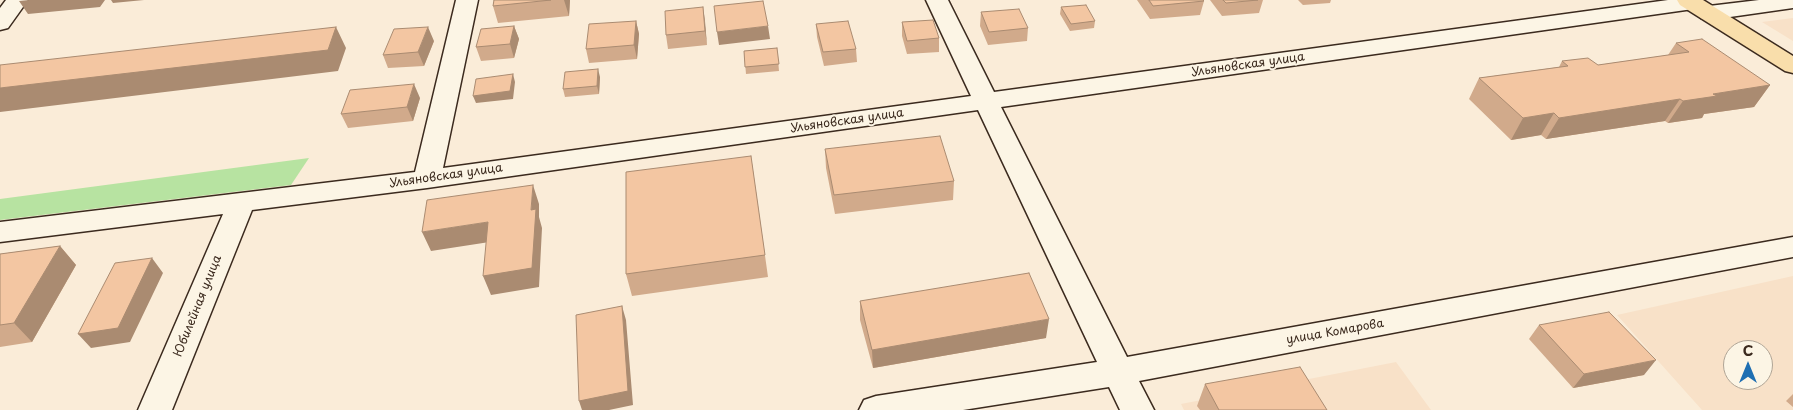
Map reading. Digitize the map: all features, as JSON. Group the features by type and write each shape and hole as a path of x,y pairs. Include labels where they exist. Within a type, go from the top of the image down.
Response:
{"main road":[{"path":"1697,5 1793,66"}],"street":[{"path":"0,23 17,0"},
{"path":"427,179 467,0"},
{"path":"937,0 1137,410"},
{"name":"Ульяновская улица","path":"0,232 427,179 985,101 1697,5 1793,2"},
{"name":"Юбилейная улица","path":"155,410 241,202"},
{"name":"улица Комарова","path":"876,410 1118,372 1793,247"}],"shaded area":[{"path":"1793,18 1793,41 1762,22"},
{"path":"1793,276 1793,410 1702,410 1617,315"},
{"path":"1396,362 1431,410 1184,410 1181,404"}],"green space":[{"path":"309,158 291,185 0,220 0,199"}],"building":[{"path":"494,0 551,0 493,6"},
{"path":"1149,0 1203,0 1204,1 1153,6"},
{"path":"1223,0 1258,0 1226,3"},
{"path":"763,1 768,26 717,32 714,6"},
{"path":"1086,5 1095,21 1071,24 1061,7"},
{"path":"703,7 705,31 666,35 665,11"},
{"path":"1019,9 1028,28 989,32 981,12"},
{"path":"933,20 939,38 907,41 902,22"},
{"path":"636,21 634,45 586,49 589,24"},
{"path":"848,21 856,49 823,52 816,24"},
{"path":"514,26 510,44 476,47 481,29"},
{"path":"336,27 328,50 0,88 0,65"},
{"path":"428,27 418,52 383,55 394,29"},
{"path":"1702,39 1770,85 1713,94 1717,96 1683,101 1680,99 1559,118 1554,113 1523,118 1479,78 1568,66 1562,61 1588,58 1598,65 1689,52 1676,43"},
{"path":"777,48 779,64 745,67 744,51"},
{"path":"598,69 597,86 563,89 565,72"},
{"path":"513,74 510,91 473,96 476,79"},
{"path":"414,84 407,107 341,114 350,90"},
{"path":"940,136 954,181 834,195 825,149"},
{"path":"751,156 765,255 626,274 626,172"},
{"path":"533,185 531,210 536,209 532,268 483,276 488,222 422,232 427,200"},
{"path":"60,246 14,323 0,325 0,254"},
{"path":"152,258 118,328 78,334 115,263"},
{"path":"1029,273 1049,319 872,350 860,301"},
{"path":"622,306 628,391 579,401 576,315"},
{"path":"1609,312 1656,360 1584,374 1539,325"},
{"path":"1300,367 1327,410 1219,410 1205,384"}]}
